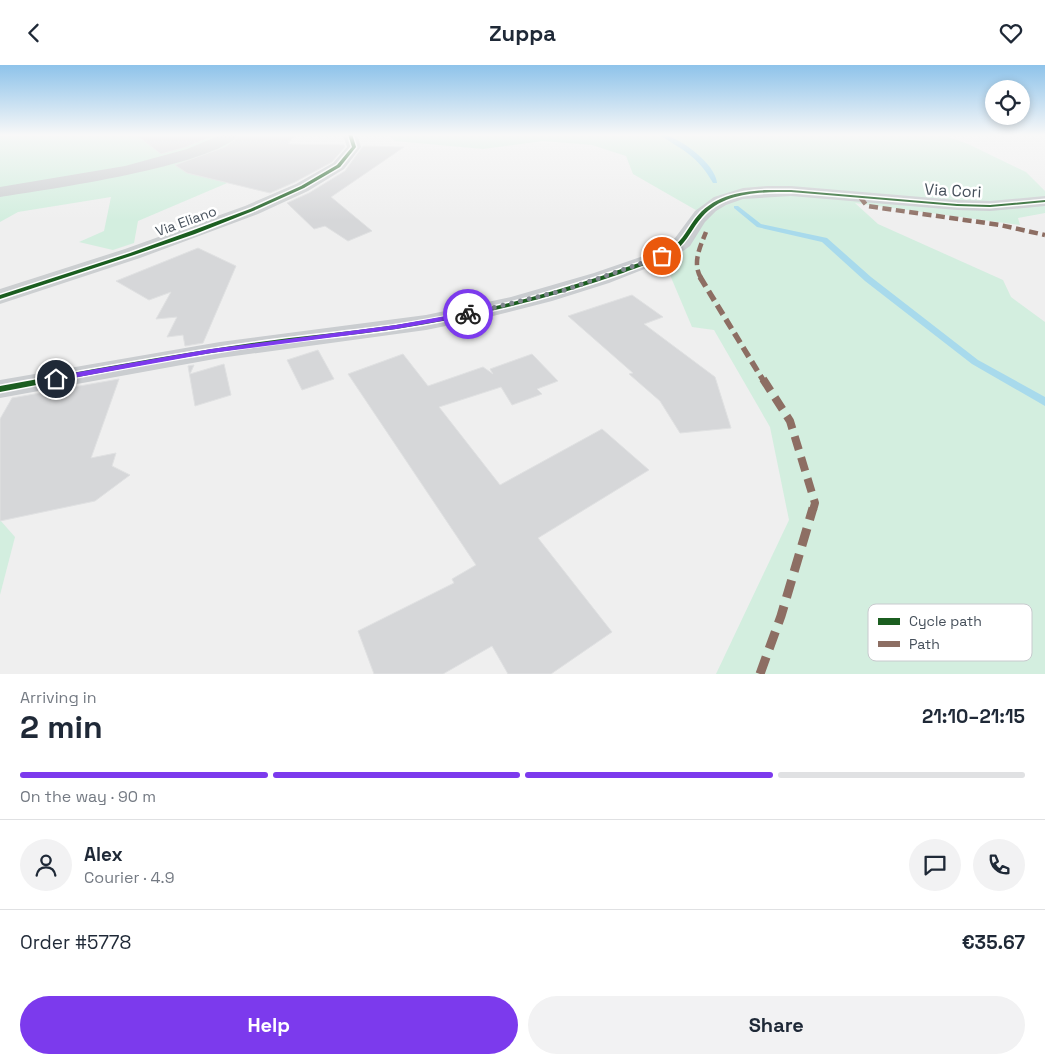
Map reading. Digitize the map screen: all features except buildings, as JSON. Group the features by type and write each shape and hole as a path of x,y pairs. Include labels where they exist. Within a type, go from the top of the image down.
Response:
{"street":[{"path":"0,192 86,179 157,162"},
{"name":"Via Eliano","path":"0,297 165,242 270,202 324,176 343,162"},
{"name":"Via Cori","path":"0,389 207,352 432,321 524,301 575,287 662,256 680,245 707,209 721,200 742,194 765,191 791,191 968,206 1045,201"}],"green space":[{"path":"0,162 258,162 258,170 138,221 134,243 113,250 79,242 104,231 111,197 18,212 0,222"},
{"path":"628,162 1006,162 1026,172 1045,191 1045,213 1018,218 1020,225 855,203 878,224 1003,280 1011,297 1045,322 1045,674 716,674 789,520 770,427 714,330 692,327 662,256 701,213 633,174"},
{"path":"0,520 15,537 0,595"}],"waterway":[{"path":"702,162 715,182"},
{"path":"736,207 759,226 824,240 868,279 975,362 1045,402"}],"marked path":[{"path":"860,196 867,206 1000,225 1045,235"},
{"path":"706,232 697,255 698,273 733,333 790,421 815,503 781,616 760,674"}],"cycle path":[{"path":"0,297 193,233 252,210 302,187 341,162"},
{"path":"0,389 220,350 426,322 544,296 662,256 682,242 698,219 710,207 720,201 743,194 791,191 990,206 1045,201"}],"way so far":[{"path":"468,314 565,290 662,256"}],"route":[{"path":"56,379 171,357 396,327 468,314"}]}
